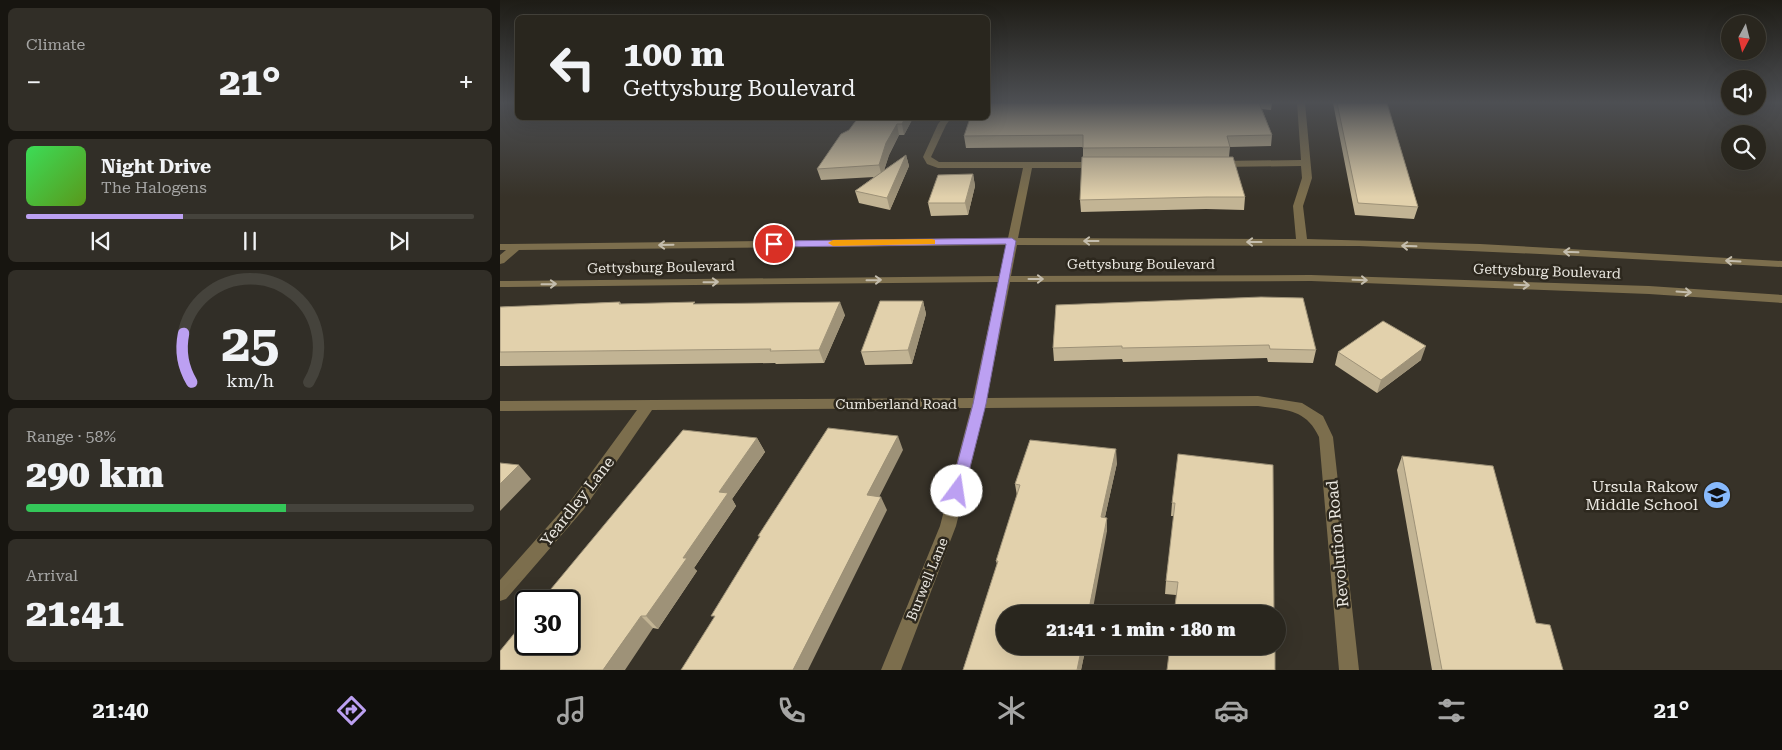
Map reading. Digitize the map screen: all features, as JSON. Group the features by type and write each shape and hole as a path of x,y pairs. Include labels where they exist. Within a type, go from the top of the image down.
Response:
{"street":[{"path":"938,134 927,157 930,162 950,166 1108,164"},
{"path":"1302,242 1298,206 1307,178 1304,134"},
{"path":"1207,164 1306,163"},
{"name":"Burwell Lane","path":"891,670 948,526 979,404 1028,165"},
{"name":"Gettysburg Boulevard","path":"500,247 1012,241 1302,242 1583,252 1782,264"},
{"path":"500,261 516,247"},
{"name":"Gettysburg Boulevard","path":"500,284 1004,279 1339,279 1648,290 1782,300"},
{"name":"Cumberland Road","path":"500,406 1258,401 1298,407 1318,420"},
{"name":"Yeardley Lane","path":"500,593 578,504 648,406"},
{"name":"Revolution Road","path":"1318,420 1326,437 1329,455 1349,670"}],"building":[{"path":"841,134 891,134 886,143 879,165 817,169"},
{"path":"965,134 1272,135 1227,136 1230,147 1083,148 1083,135 964,136"},
{"path":"1344,134 1396,134 1418,207 1358,203"},
{"path":"906,155 887,198 855,191"},
{"path":"1082,157 1233,157 1245,197 1080,200"},
{"path":"973,174 965,203 928,203 938,175"},
{"path":"1261,297 1303,298 1316,350 1270,349 1269,345 1053,348 1056,305"},
{"path":"880,301 923,301 908,350 861,352"},
{"path":"620,302 619,304 840,302 819,350 500,352 500,307"},
{"path":"1383,321 1426,346 1381,380 1338,352"},
{"path":"828,428 898,436 867,495 881,497 793,670 681,670 715,616 711,616 760,536 758,536"},
{"path":"683,430 757,438 719,492 728,493 683,558 687,558 646,616 641,616 603,670 500,670 500,651 515,633 515,655 580,655 580,590 550,590"},
{"path":"1030,440 1116,449 1101,517 1107,518 1090,605 996,605 996,655 1080,655 1077,670 963,670 1020,485 1015,484"},
{"path":"1178,454 1273,465 1274,605 1175,605 1178,582 1166,581 1175,503 1172,503"},
{"path":"1402,456 1493,466 1536,623 1550,625 1563,670 1442,670"},
{"path":"500,463 519,465 500,484"},
{"path":"1169,655 1275,655 1275,670 1167,670"}],"slow traffic":[{"path":"833,243 932,242"}],"place":[{"name":"Ursula Rakow Middle School","path":"1717,495"}],"route":[{"path":"774,244 1012,241 979,404 957,491"}]}
